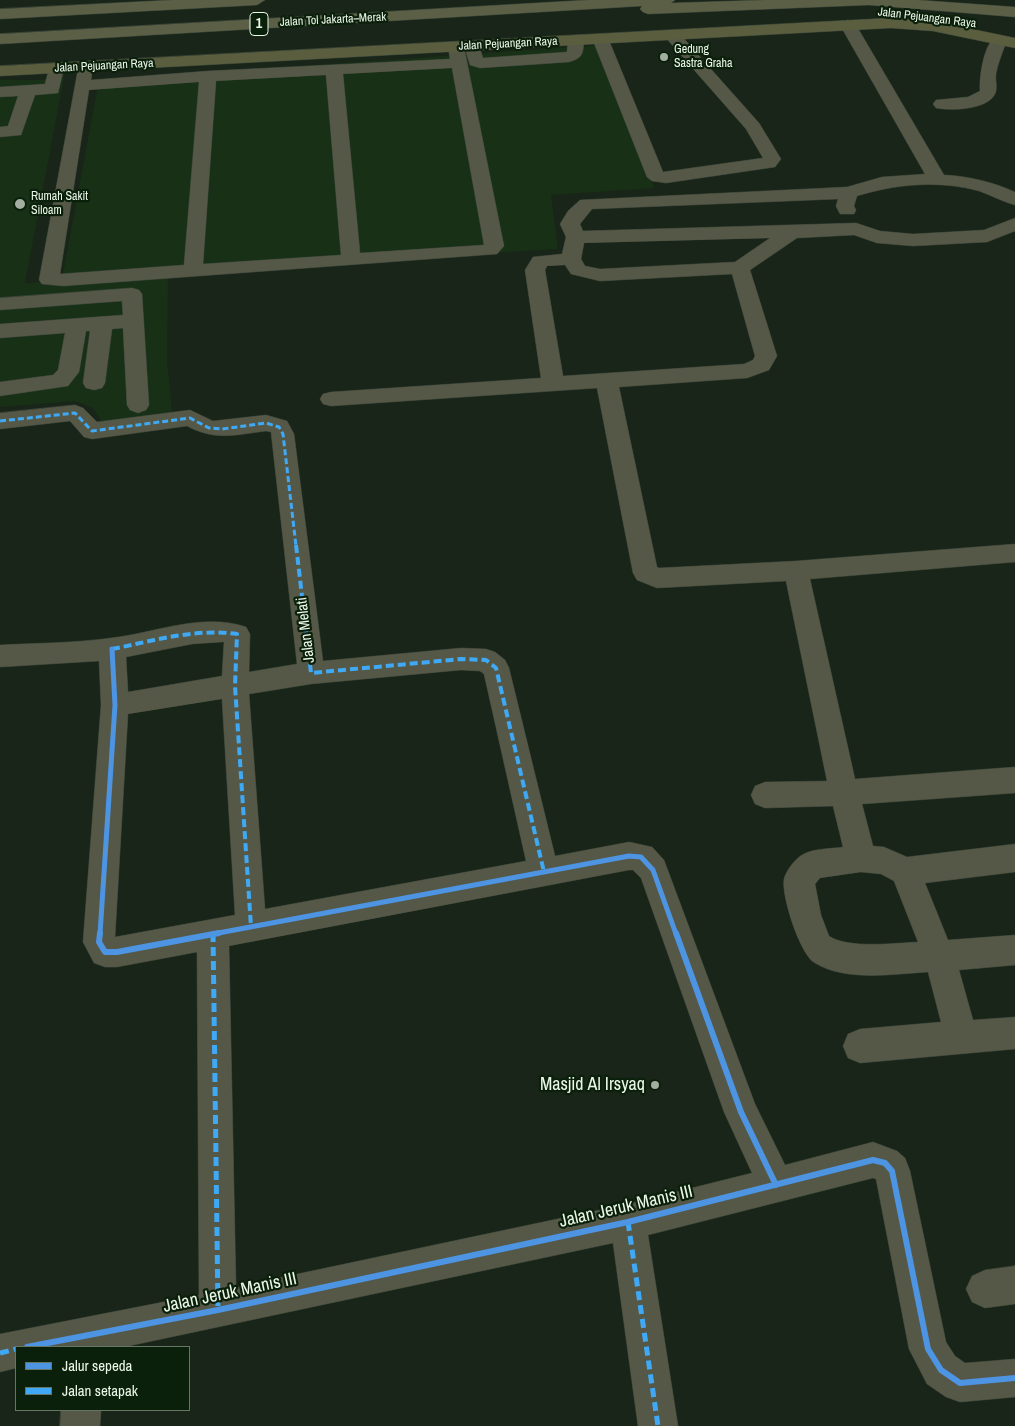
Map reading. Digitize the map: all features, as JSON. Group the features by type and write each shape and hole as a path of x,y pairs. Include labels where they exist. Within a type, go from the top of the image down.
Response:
{"highway":[{"path":"94,8 154,0"},
{"name":"1","path":"0,14 258,0"},
{"name":"Jalan Tol Jakarta–Merak","path":"0,39 666,0"},
{"path":"518,9 598,11 886,0"},
{"path":"870,1 1015,12"}],"main road":[{"name":"Jalan Pejuangan Raya","path":"0,56 871,11 919,14 1015,31"},
{"name":"Jalan Pejuangan Raya","path":"576,40 909,23 1007,41"},
{"name":"Jalan Pejuangan Raya","path":"0,71 56,68 84,76 462,52"}],"street":[{"path":"848,25 938,180"},
{"path":"600,38 653,173 658,177 666,178 769,163 772,159 752,128 672,35"},
{"path":"462,52 494,246 482,252 49,280 84,76 208,76 334,69 462,52 480,63 569,57 576,52 576,40"},
{"path":"942,104 975,102 982,99 988,92 987,74 1007,41"},
{"path":"0,92 52,89 56,68"},
{"path":"334,69 351,260"},
{"path":"193,271 208,76"},
{"path":"0,132 15,131 28,90"},
{"path":"792,232 740,268 588,274 578,270 571,259 576,237 570,224 575,215 587,204 849,193 882,183 938,180 990,189 1015,199"},
{"path":"849,193 845,206 856,230"},
{"path":"576,237 856,230 877,237 913,240 988,236 1015,224"},
{"path":"552,383 535,270 540,262 571,259"},
{"path":"331,399 747,371 761,365 766,356 740,268"},
{"path":"0,304 132,294 138,405"},
{"path":"0,332 132,321"},
{"path":"94,383 102,323"},
{"path":"0,389 60,382 68,372 77,326"},
{"path":"606,379 646,573 657,578 796,571 1015,553"},
{"name":"Jalan Melati","path":"0,421 75,414 92,431 190,418 209,428 215,429 273,423 279,427 283,434 311,673 115,705"},
{"path":"796,571 860,858"},
{"path":"0,656 112,649 209,632 237,634 235,686 251,926"},
{"path":"112,649 115,705 99,942 105,952 117,952 629,856 641,857 653,870 741,1112 776,1185"},
{"path":"311,673 461,659 486,660 496,668 544,872"},
{"path":"765,795 844,793 882,788 1015,780"},
{"path":"1015,858 905,871 884,861 860,858 812,864 799,880 803,906 818,947 830,955 856,960 1015,950"},
{"path":"905,871 939,956 962,1037"},
{"path":"214,934 218,1310"},
{"path":"860,1046 1015,1033"},
{"name":"Jalan Jeruk Manis III","path":"38,1346 83,1342 218,1310 628,1222 873,1160 885,1163 892,1171 928,1348 941,1370 960,1383 1015,1378"},
{"path":"628,1222 658,1426"},
{"path":"0,1353 15,1349"},
{"path":"80,1426 81,1411"}],"shaded area":[{"path":"603,45 654,188 551,195 558,249 62,279 99,80"},
{"name":"Rumah Sakit Siloam","path":"65,72 25,283 168,274 167,360 173,420 106,427 93,408 75,401 0,407 0,80 53,80"}],"marked path":[{"path":"0,421 75,413 92,431 190,418 209,428 222,429 266,423 279,427 283,434 311,673 461,659 486,660 496,668 544,872"},
{"path":"112,649 193,634 210,632 237,634 235,686 251,927"},
{"path":"213,933 218,1310"},
{"path":"628,1222 658,1426"},
{"path":"0,1353 15,1349"}],"cycle path":[{"path":"112,649 115,705 99,942 105,952 117,952 629,856 641,857 653,870 741,1112 776,1185"},
{"path":"32,1346 218,1310 628,1222 873,1160 885,1163 892,1171 928,1349 941,1370 960,1383 1015,1378"}],"place":[{"name":"Gedung Sastra Graha","path":"664,57"},
{"name":"Rumah Sakit Siloam","path":"20,204"},
{"name":"Masjid Al Irsyaq","path":"655,1085"}]}
